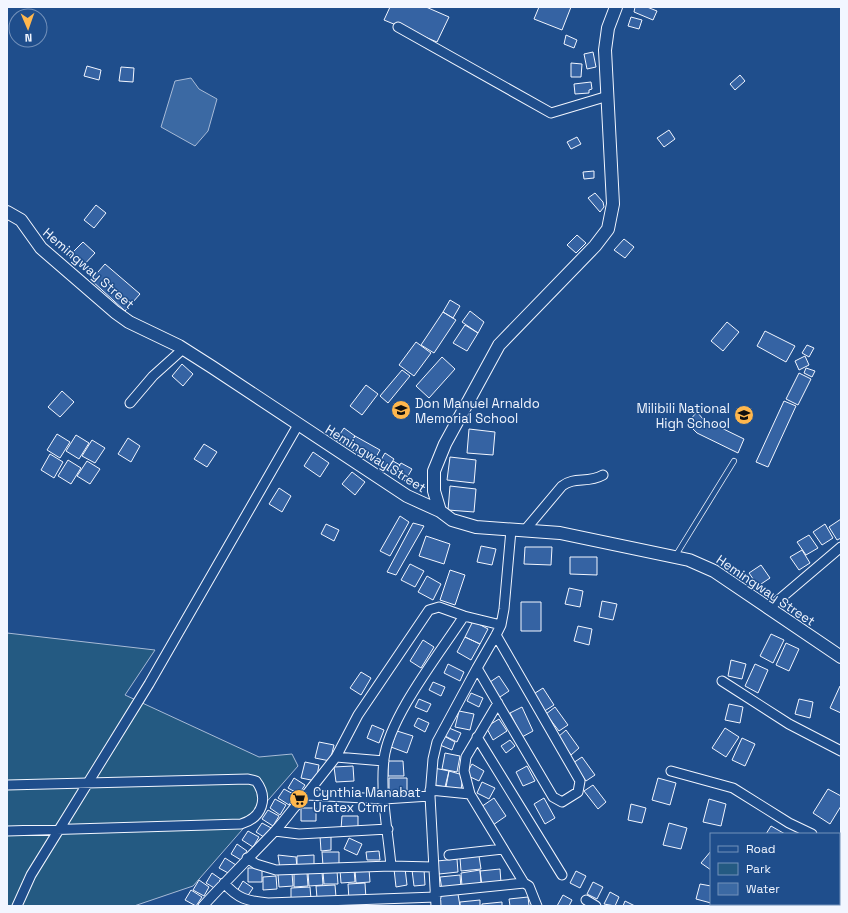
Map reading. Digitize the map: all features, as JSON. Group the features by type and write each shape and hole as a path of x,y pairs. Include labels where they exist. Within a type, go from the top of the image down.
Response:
{"main road":[{"path":"440,511 434,491 434,471 445,444 499,345 595,246 608,229 613,204 605,50 608,28 616,7"},
{"name":"Hemingway Street","path":"7,212 21,220 33,239 41,248 115,312 130,322 183,349 407,496 440,511 452,520 476,527 560,533 689,560 714,571 768,609 840,654"}],"street":[{"path":"398,27 551,113 608,96"},
{"path":"130,403 153,376 183,349"},
{"path":"17,906 30,875 149,684 298,425"},
{"path":"524,530 562,486 569,481 594,480 603,475"},
{"path":"436,898 432,867 430,793 433,759 437,742 496,635 500,625 504,609 511,530"},
{"path":"768,609 841,547"},
{"path":"203,906 247,858 275,831 293,807 306,795 336,757 358,715 429,610 439,607 464,616 500,625"},
{"path":"391,866 384,799 384,761 391,733 408,702 464,616"},
{"path":"477,668 553,798 562,802 578,792 580,781 496,635"},
{"path":"722,681 789,724 841,751"},
{"path":"498,703 466,757 464,771 470,794 524,884 529,886 537,906"},
{"path":"478,737 562,874"},
{"path":"336,757 384,761"},
{"path":"671,771 733,788 789,823 810,833"},
{"path":"7,785 248,779 256,781 260,786 263,797 263,803 256,817 241,824 7,831"},
{"path":"306,795 384,799 430,793 470,794"},
{"path":"275,831 299,834 388,829"},
{"path":"449,855 503,849"},
{"path":"247,858 256,864 276,870 391,866 432,867"},
{"path":"224,883 233,893 247,901 268,903 436,898 524,884"},
{"path":"586,900 596,906"}],"lane":[{"path":"675,557 734,461"}],"green space":[{"path":"7,633 155,650 125,695 259,757 292,754 298,766 193,886 134,906 7,906"}],"water":[{"path":"191,78 199,89 217,99 208,131 195,146 161,127 175,81"}],"building":[{"path":"390,7 426,7 449,17 437,42 384,20"},
{"path":"539,7 571,7 562,30 534,19"},
{"path":"635,7 647,7 657,11 653,20 634,12"},
{"path":"631,17 642,20 639,29 628,26"},
{"path":"566,35 577,40 574,48 564,44"},
{"path":"593,52 596,67 587,69 584,54"},
{"path":"571,63 582,64 581,77 571,77"},
{"path":"87,66 101,70 99,80 84,76"},
{"path":"121,67 134,68 133,82 119,81"},
{"path":"740,75 745,81 735,90 730,84"},
{"path":"591,82 592,89 589,90 589,93 575,94 574,84"},
{"path":"669,130 675,139 664,147 657,138"},
{"path":"577,137 581,144 571,149 567,142"},
{"path":"594,171 594,178 584,179 583,172"},
{"path":"595,193 603,202 604,207 600,212 588,198"},
{"path":"96,205 106,213 94,228 84,220"},
{"path":"577,235 586,243 576,253 567,245"},
{"path":"624,239 634,247 625,258 614,250"},
{"path":"83,242 95,253 81,268 69,256"},
{"path":"105,264 140,294 125,311 91,280"},
{"path":"450,300 460,306 453,318 443,312"},
{"path":"470,311 484,322 478,333 462,322"},
{"path":"443,312 456,320 434,353 421,345"},
{"path":"727,322 739,332 723,351 711,341"},
{"path":"465,325 478,333 467,351 453,343"},
{"path":"765,331 795,346 786,362 757,346"},
{"path":"416,342 431,353 414,376 399,365"},
{"path":"807,345 814,348 809,357 802,353"},
{"path":"805,356 809,365 799,370 795,361"},
{"path":"442,357 455,369 429,398 416,386"},
{"path":"182,364 193,374 183,386 172,376"},
{"path":"806,368 815,371 812,377 804,373"},
{"path":"402,370 410,376 388,403 380,396"},
{"path":"799,373 811,379 798,405 786,399"},
{"path":"366,385 378,394 362,415 350,406"},
{"path":"62,391 74,402 60,417 48,407"},
{"path":"784,401 796,406 768,467 756,462"},
{"path":"697,412 703,419 744,439 738,453 697,433 687,423"},
{"path":"344,428 355,436 348,447 336,440"},
{"path":"469,429 495,432 493,455 467,453"},
{"path":"57,434 70,442 60,458 47,450"},
{"path":"76,435 89,443 79,459 66,451"},
{"path":"355,436 380,450 373,462 348,447"},
{"path":"128,438 140,446 131,462 118,454"},
{"path":"92,440 105,448 95,463 82,456"},
{"path":"204,444 217,452 207,467 194,459"},
{"path":"313,452 329,463 320,477 304,466"},
{"path":"385,453 394,459 387,470 378,465"},
{"path":"50,454 63,462 54,478 41,470"},
{"path":"450,457 476,460 474,483 447,480"},
{"path":"68,460 81,468 71,484 58,476"},
{"path":"87,461 100,469 90,484 77,476"},
{"path":"393,461 400,465 394,474 387,470"},
{"path":"401,463 412,469 405,481 394,474"},
{"path":"352,472 365,482 355,495 342,484"},
{"path":"450,486 476,489 474,512 448,510"},
{"path":"279,488 291,496 282,512 269,504"},
{"path":"400,516 409,522 390,556 380,551"},
{"path":"841,519 841,538 837,540 829,527"},
{"path":"413,523 424,526 396,575 387,572"},
{"path":"326,524 339,530 334,541 321,534"},
{"path":"825,524 833,538 822,545 813,532"},
{"path":"809,535 818,548 806,555 797,542"},
{"path":"426,536 450,544 444,564 419,556"},
{"path":"481,546 496,549 492,565 477,562"},
{"path":"525,547 552,547 551,565 524,564"},
{"path":"802,550 810,563 799,570 790,557"},
{"path":"570,557 597,557 597,575 570,574"},
{"path":"410,564 424,571 415,587 401,580"},
{"path":"761,565 770,578 758,586 749,573"},
{"path":"450,570 465,575 455,605 440,600"},
{"path":"427,576 441,584 433,600 418,592"},
{"path":"569,588 583,591 580,607 565,604"},
{"path":"602,601 617,604 613,620 599,617"},
{"path":"521,602 541,602 541,631 521,631"},
{"path":"473,621 488,629 480,644 465,637"},
{"path":"578,626 592,629 589,645 574,641"},
{"path":"771,634 784,640 773,663 760,656"},
{"path":"465,637 480,644 471,660 457,652"},
{"path":"423,640 434,647 421,668 410,661"},
{"path":"786,643 799,649 789,671 776,665"},
{"path":"731,660 746,664 742,679 728,676"},
{"path":"448,664 464,672 460,681 444,673"},
{"path":"755,664 768,670 758,693 745,686"},
{"path":"361,672 371,678 361,695 350,688"},
{"path":"499,676 509,691 497,699 487,684"},
{"path":"433,682 445,687 441,696 429,690"},
{"path":"841,686 841,713 830,708"},
{"path":"543,688 554,705 543,712 532,695"},
{"path":"471,693 483,698 479,707 467,701"},
{"path":"419,699 431,704 427,712 415,707"},
{"path":"799,699 813,702 810,718 795,714"},
{"path":"729,704 743,707 740,723 725,720"},
{"path":"522,707 533,731 522,737 510,713"},
{"path":"555,707 568,725 559,731 546,714"},
{"path":"459,711 474,714 470,730 455,727"},
{"path":"418,718 429,723 425,732 414,726"},
{"path":"499,719 507,731 493,740 486,727"},
{"path":"372,725 384,730 379,743 367,738"},
{"path":"449,728 461,733 457,742 445,736"},
{"path":"725,728 739,737 726,757 712,748"},
{"path":"566,730 579,748 571,755 558,737"},
{"path":"397,731 413,736 407,753 391,747"},
{"path":"444,736 455,742 452,750 440,745"},
{"path":"742,738 755,744 745,766 732,760"},
{"path":"510,740 515,746 506,753 501,746"},
{"path":"319,742 334,745 330,761 315,758"},
{"path":"445,753 460,756 457,772 442,769"},
{"path":"582,757 595,775 586,781 573,763"},
{"path":"388,761 403,761 404,776 388,776"},
{"path":"305,762 319,765 316,781 301,778"},
{"path":"472,764 484,771 479,781 466,775"},
{"path":"353,766 354,781 336,782 334,767"},
{"path":"527,766 535,781 523,786 516,772"},
{"path":"434,768 449,771 445,787 431,784"},
{"path":"449,771 463,775 461,790 446,787"},
{"path":"294,778 305,785 299,794 288,788"},
{"path":"389,778 407,778 407,791 389,791"},
{"path":"658,778 676,783 670,805 652,800"},
{"path":"482,782 495,788 489,799 477,793"},
{"path":"593,785 606,802 598,809 584,791"},
{"path":"284,789 295,795 289,805 278,798"},
{"path":"828,789 841,796 841,806 830,824 813,813"},
{"path":"494,798 506,816 493,825 481,807"},
{"path":"544,798 555,818 545,824 534,804"},
{"path":"275,799 286,805 280,815 270,808"},
{"path":"709,799 726,804 721,826 703,822"},
{"path":"631,804 646,808 642,823 628,820"},
{"path":"301,808 316,808 316,821 301,821"},
{"path":"268,810 279,816 273,826 262,819"},
{"path":"342,816 358,816 358,829 341,829"},
{"path":"262,823 273,829 267,839 256,832"},
{"path":"669,823 687,828 681,849 663,845"},
{"path":"771,826 783,833 767,833"},
{"path":"248,831 259,837 253,847 242,840"},
{"path":"331,835 331,850 321,851 320,836"},
{"path":"349,838 362,844 357,855 344,849"},
{"path":"237,844 247,851 241,860 231,854"},
{"path":"379,851 380,860 367,860 366,852"},
{"path":"840,851 841,851 840,873"},
{"path":"322,852 339,852 339,865 323,866"},
{"path":"710,852 710,869 701,863"},
{"path":"278,855 296,857 297,868 280,869"},
{"path":"314,855 314,868 297,869 297,856"},
{"path":"479,856 481,869 461,871 460,858"},
{"path":"225,858 236,865 230,874 219,868"},
{"path":"457,859 458,872 439,874 437,861"},
{"path":"248,868 262,868 262,882 248,882"},
{"path":"405,868 407,885 396,887 394,869"},
{"path":"354,869 355,882 341,883 340,870"},
{"path":"369,869 370,882 356,883 355,870"},
{"path":"424,869 425,885 414,886 412,870"},
{"path":"500,869 501,883 482,885 480,871"},
{"path":"480,870 481,884 462,886 461,873"},
{"path":"337,871 338,884 324,884 323,872"},
{"path":"576,871 586,876 580,888 570,883"},
{"path":"322,872 323,885 309,886 308,873"},
{"path":"212,873 222,880 216,889 206,883"},
{"path":"292,873 293,886 279,887 278,874"},
{"path":"307,873 308,886 294,887 294,874"},
{"path":"460,875 461,888 442,890 440,877"},
{"path":"276,876 277,889 263,890 263,877"},
{"path":"199,880 209,887 204,896 193,890"},
{"path":"243,881 253,888 247,897 237,891"},
{"path":"593,882 603,887 597,899 587,894"},
{"path":"365,883 366,899 349,900 348,884"},
{"path":"700,884 710,886 710,903 696,899"},
{"path":"335,885 336,897 317,898 316,886"},
{"path":"310,887 311,899 291,900 291,888"},
{"path":"191,890 202,897 196,906 185,900"},
{"path":"610,892 619,897 615,906 604,904"},
{"path":"458,894 460,906 440,906 439,896"},
{"path":"563,895 572,900 569,906 557,906"},
{"path":"528,897 529,906 510,906 509,899"},
{"path":"480,900 480,906 460,906 460,902"},
{"path":"625,901 635,906 623,906"},
{"path":"502,902 502,906 482,906 482,904"},
{"path":"714,905 729,905 729,906"},
{"path":"778,905 792,905 792,906"}],"place":[{"name":"Don Manuel Arnaldo Memorial School","path":"401,410"},
{"name":"Milibili National High School","path":"744,415"},
{"name":"Cynthia Manabat Uratex Ctmr","path":"299,799"}]}
